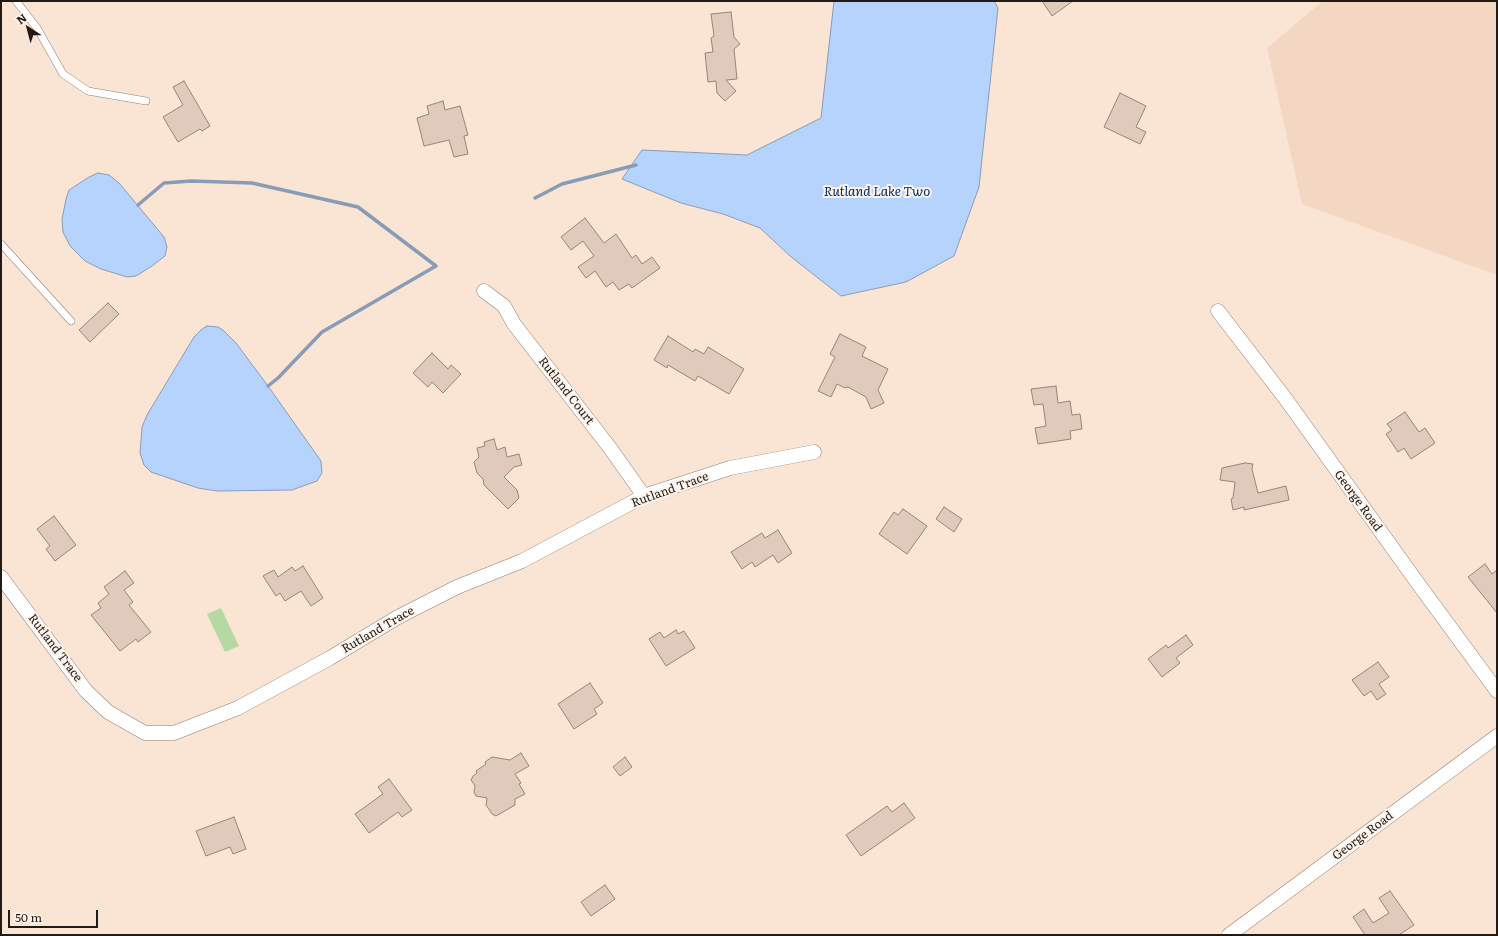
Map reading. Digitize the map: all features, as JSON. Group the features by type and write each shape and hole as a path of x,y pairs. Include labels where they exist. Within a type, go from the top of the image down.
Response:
{"street":[{"name":"Rutland Court","path":"484,291 504,306 514,324 610,448 644,496"},
{"name":"George Road","path":"1218,311 1284,398 1497,691"},
{"name":"Rutland Trace","path":"1,577 86,690 108,712 145,733 174,733 238,708 330,658 398,617 457,587 522,561 644,496 730,468 814,452"},
{"name":"George Road","path":"1230,935 1497,736"}],"lane":[{"path":"16,1 37,28 63,74 88,91 146,101"},
{"path":"1,244 71,321"}],"shaded area":[{"path":"1323,1 1497,1 1497,275 1302,204 1267,48"}],"green space":[{"path":"221,608 239,646 225,652 207,614"}],"water":[{"name":"Rutland Lake Two","path":"834,1 994,1 998,8 979,187 954,256 906,282 841,296 790,256 760,228 723,214 681,203 622,179 642,150 747,155 821,118"},
{"path":"98,173 109,175 119,183 164,237 167,247 165,256 136,276 127,277 101,269 85,261 70,246 63,232 62,219 69,190"},
{"path":"207,326 218,327 224,331 236,343 268,386 321,461 322,473 317,481 292,490 217,491 198,488 151,472 144,465 140,453 142,427 147,415 194,337"}],"building":[{"path":"1042,1 1073,1 1052,16"},
{"path":"731,12 734,37 740,44 734,49 737,79 726,80 736,91 725,101 717,93 716,81 708,82 705,53 713,52 711,38 714,36 711,14"},
{"path":"184,81 210,126 202,131 200,129 178,142 163,117 183,105 173,87"},
{"path":"1120,93 1146,106 1136,127 1146,132 1140,144 1104,127"},
{"path":"443,101 445,110 460,106 468,135 464,136 468,154 454,157 449,140 424,146 417,118 429,114 427,106"},
{"path":"585,218 604,243 616,234 632,258 636,255 642,264 652,257 660,268 632,288 629,284 619,290 613,282 606,287 595,271 586,278 578,267 594,256 583,241 571,250 561,237"},
{"path":"108,303 119,314 90,342 79,330"},
{"path":"840,334 866,347 862,356 888,369 878,390 884,403 871,409 866,397 848,387 845,388 837,384 831,397 818,391 835,357 830,354"},
{"path":"668,336 693,352 695,349 704,354 708,347 744,369 729,394 698,376 695,381 668,365 667,368 654,360"},
{"path":"432,353 448,369 451,365 461,374 443,393 432,382 428,387 413,373"},
{"path":"1056,386 1058,403 1070,401 1072,415 1080,414 1082,429 1070,431 1071,439 1038,444 1035,428 1046,426 1043,404 1034,405 1031,389"},
{"path":"1405,412 1419,432 1425,428 1435,443 1411,459 1404,448 1398,452 1386,434 1392,430 1387,424"},
{"path":"494,439 497,450 505,447 507,457 519,454 522,465 514,467 504,477 517,490 519,498 508,509 484,485 483,479 477,473 474,462 479,457 477,448 485,446 484,442"},
{"path":"1245,463 1253,464 1252,469 1258,493 1286,486 1289,500 1244,510 1244,507 1233,510 1231,499 1233,498 1235,482 1220,480 1222,468"},
{"path":"944,507 962,519 954,532 936,519"},
{"path":"903,509 927,526 907,554 879,534 894,512 898,515"},
{"path":"54,516 76,545 55,561 46,549 50,546 37,529"},
{"path":"778,530 792,553 778,563 773,555 755,567 752,562 742,569 731,552 762,533 765,538"},
{"path":"1485,564 1492,574 1497,570 1497,613 1468,577"},
{"path":"303,566 323,598 311,606 301,591 285,601 280,593 276,596 263,576 274,570 278,577 292,567 295,571"},
{"path":"125,571 134,583 124,590 133,602 129,605 151,632 138,642 136,639 120,651 91,615 101,608 98,603 109,594 104,587"},
{"path":"676,630 678,634 684,631 695,648 666,666 649,639 660,632 664,638"},
{"path":"1186,635 1193,645 1176,658 1180,663 1162,677 1148,659 1166,645 1168,648"},
{"path":"1378,662 1389,677 1379,684 1386,694 1377,700 1371,691 1364,696 1352,680"},
{"path":"590,683 603,703 594,709 597,714 574,729 558,704"},
{"path":"521,753 529,766 515,774 521,783 519,784 525,794 515,799 515,805 496,816 492,814 486,805 487,798 476,796 474,792 475,786 471,780 477,773 476,771 486,764 485,762 492,757 510,760"},
{"path":"625,757 632,767 620,776 613,767"},
{"path":"389,779 412,810 402,817 398,812 369,833 355,814 383,794 378,787"},
{"path":"904,803 915,818 861,856 846,835 887,806 892,812"},
{"path":"234,817 246,849 233,854 230,847 206,856 196,831"},
{"path":"605,885 615,899 591,916 581,902"},
{"path":"1390,891 1414,925 1399,935 1365,935 1353,917 1364,909 1373,923 1389,913 1379,898"}],"waterway":[{"path":"535,198 562,184 636,165"},
{"path":"138,205 164,183 191,181 252,183 358,207 436,266 322,332 278,378 268,386"}]}
